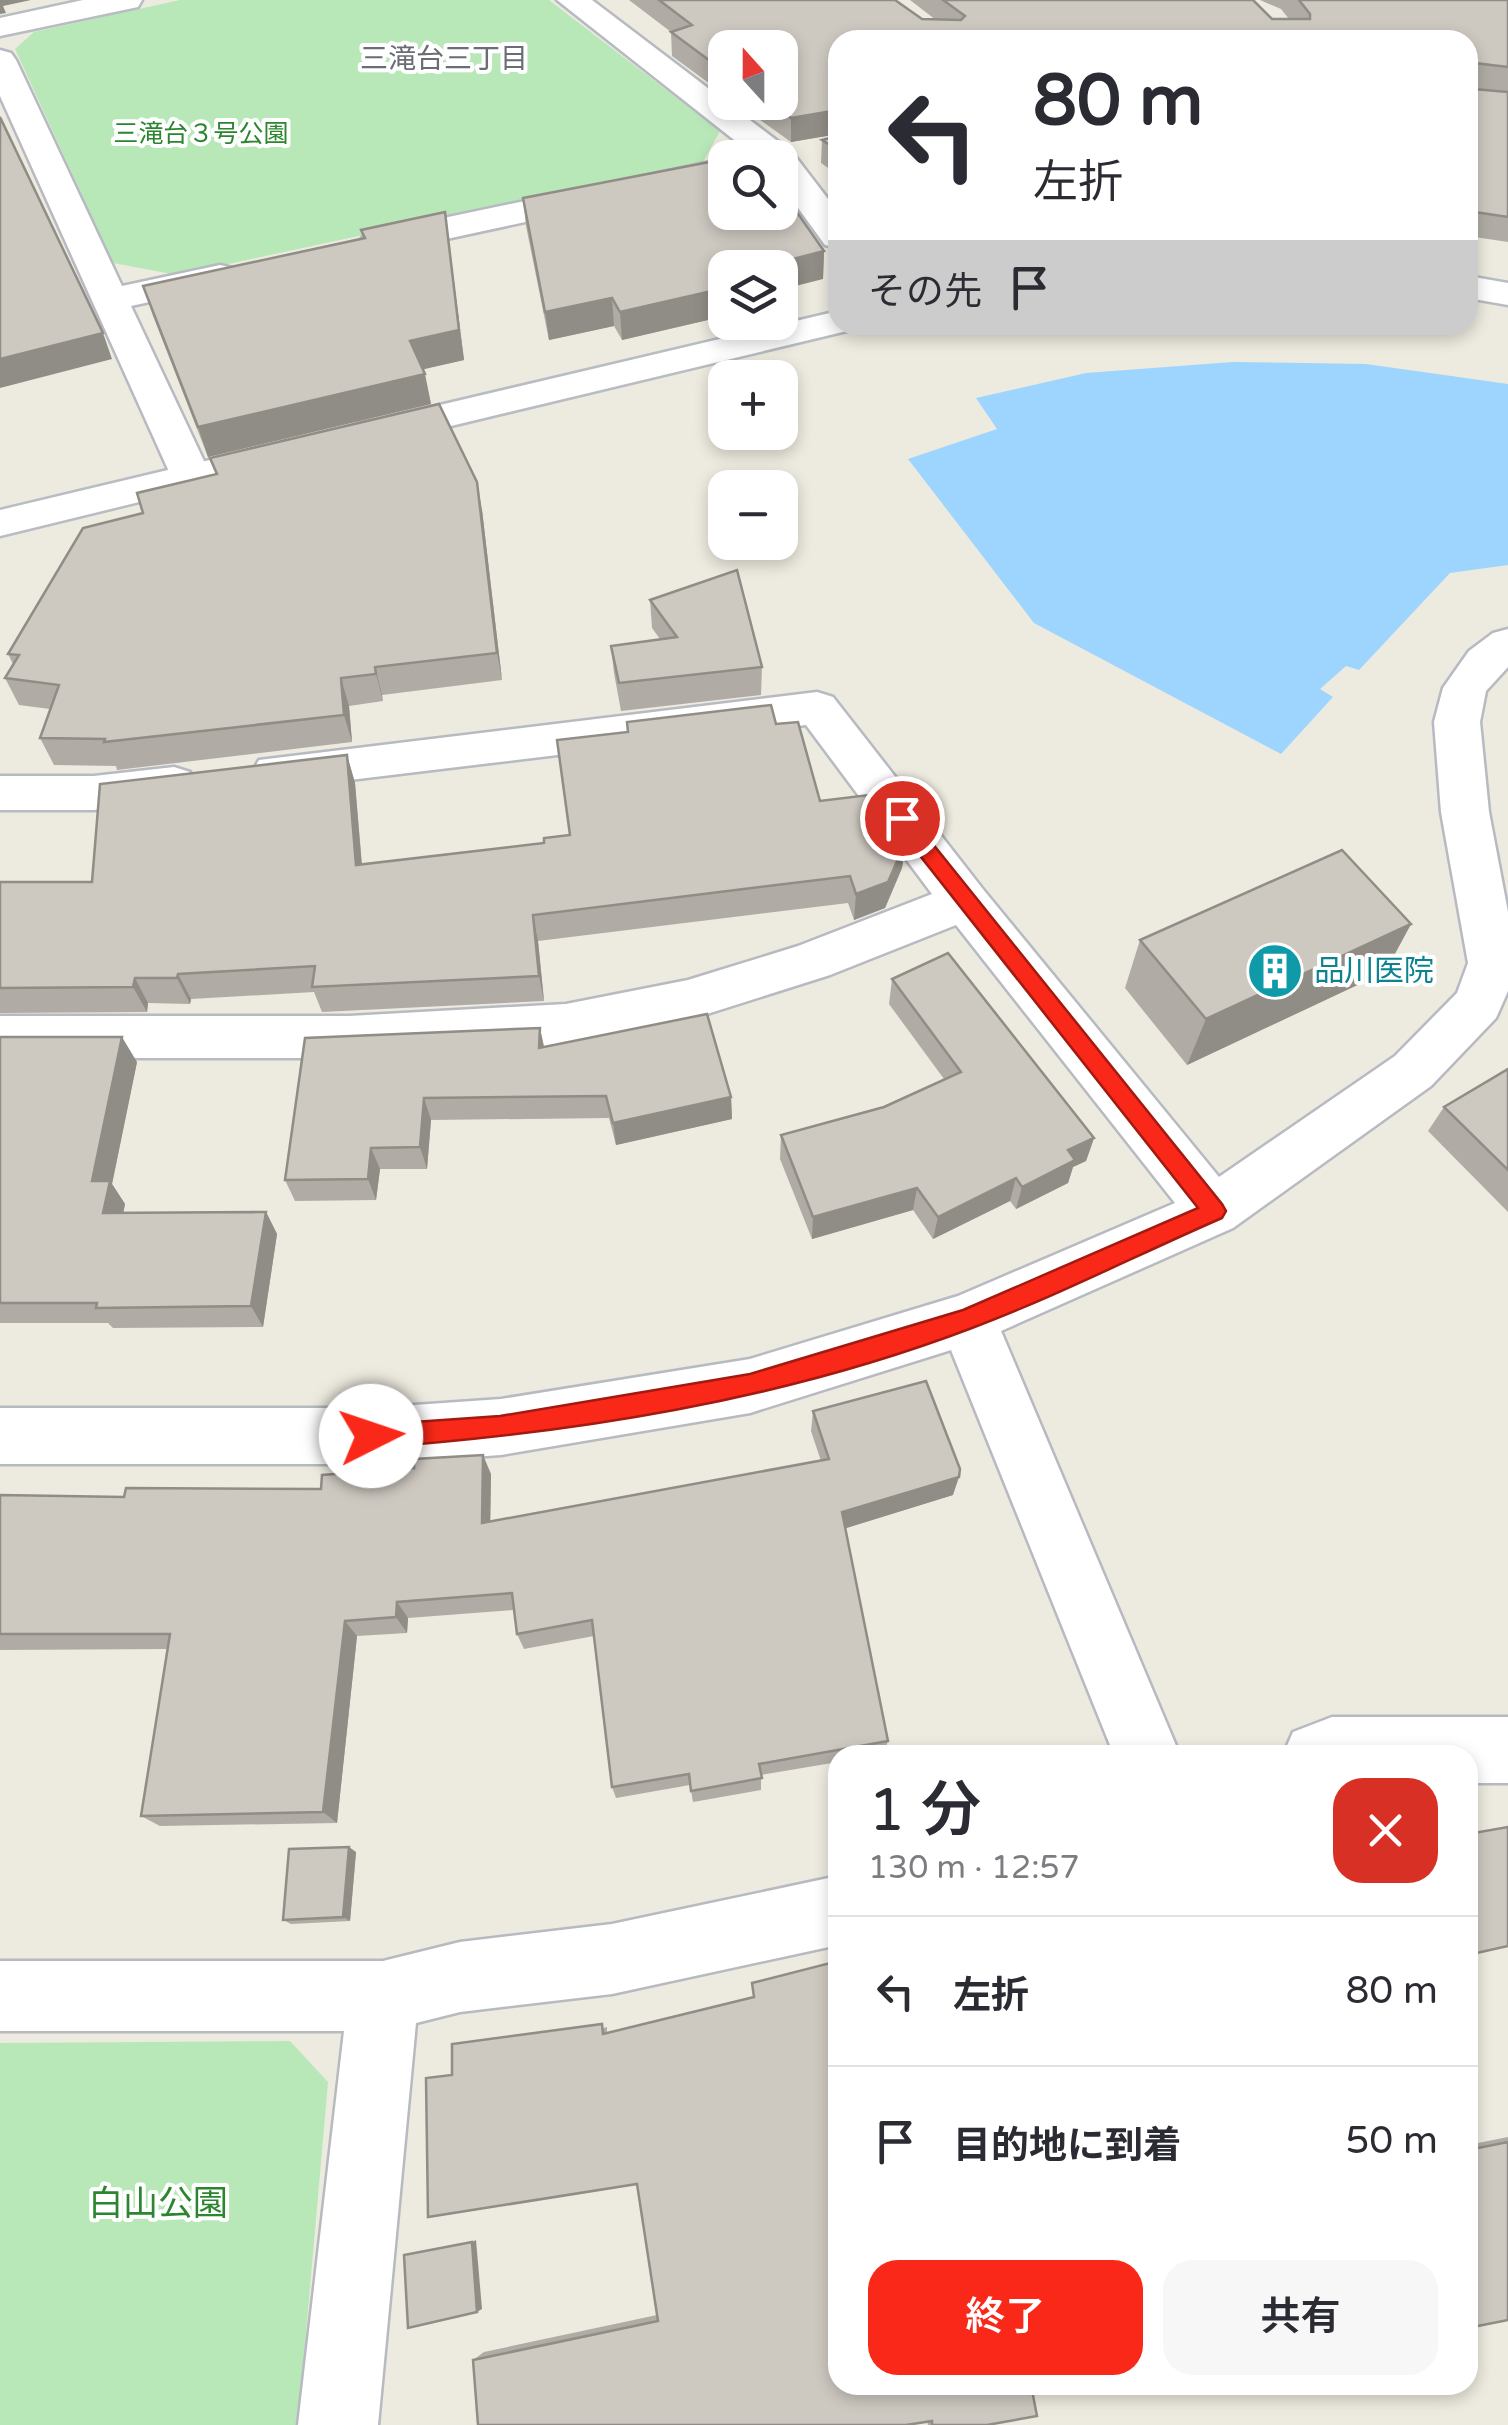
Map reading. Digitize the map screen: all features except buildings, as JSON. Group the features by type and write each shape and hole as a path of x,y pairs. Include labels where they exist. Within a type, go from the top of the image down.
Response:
{"street":[{"path":"0,27 127,0"},
{"path":"572,0 756,140"},
{"path":"0,60 191,476"},
{"path":"798,154 818,150"},
{"path":"340,250 708,174"},
{"path":"798,183 828,223"},
{"path":"110,299 244,271"},
{"path":"1478,289 1508,294"},
{"path":"0,523 828,324"},
{"path":"0,1436 371,1436 500,1427 750,1386 967,1319 1214,1211 1413,1071 1478,1004 1501,969 1465,812 1456,722 1465,688 1485,662 1508,644"},
{"path":"0,793 94,794 817,708 965,901 1214,1211"},
{"path":"0,1037 349,1036 566,1025 706,994 812,960 965,901"},
{"path":"967,1319 1143,1745"},
{"path":"1478,1750 1508,1750"},
{"path":"0,1996 382,1996 460,1977 612,1959 828,1912"},
{"path":"338,2425 382,1996"}],"green space":[{"name":"三滝台３号公園","path":"180,0 549,0 720,131 715,140 708,140 703,162 177,275 113,263 15,49 34,32"},
{"name":"白山公園","path":"290,2041 328,2082 298,2425 0,2425 0,2043"}],"water":[{"path":"1233,362 1366,364 1508,384 1508,565 1450,573 1359,670 1346,666 1320,689 1333,697 1281,754 1034,623 908,459 997,429 976,398 1086,373"}],"place":[{"name":"品川医院","path":"1275,971"}],"district":[{"name":"三滝台三丁目","path":"444,58"}],"route":[{"path":"371,1436 500,1427 750,1386 967,1319 1214,1211 902,818"}]}
